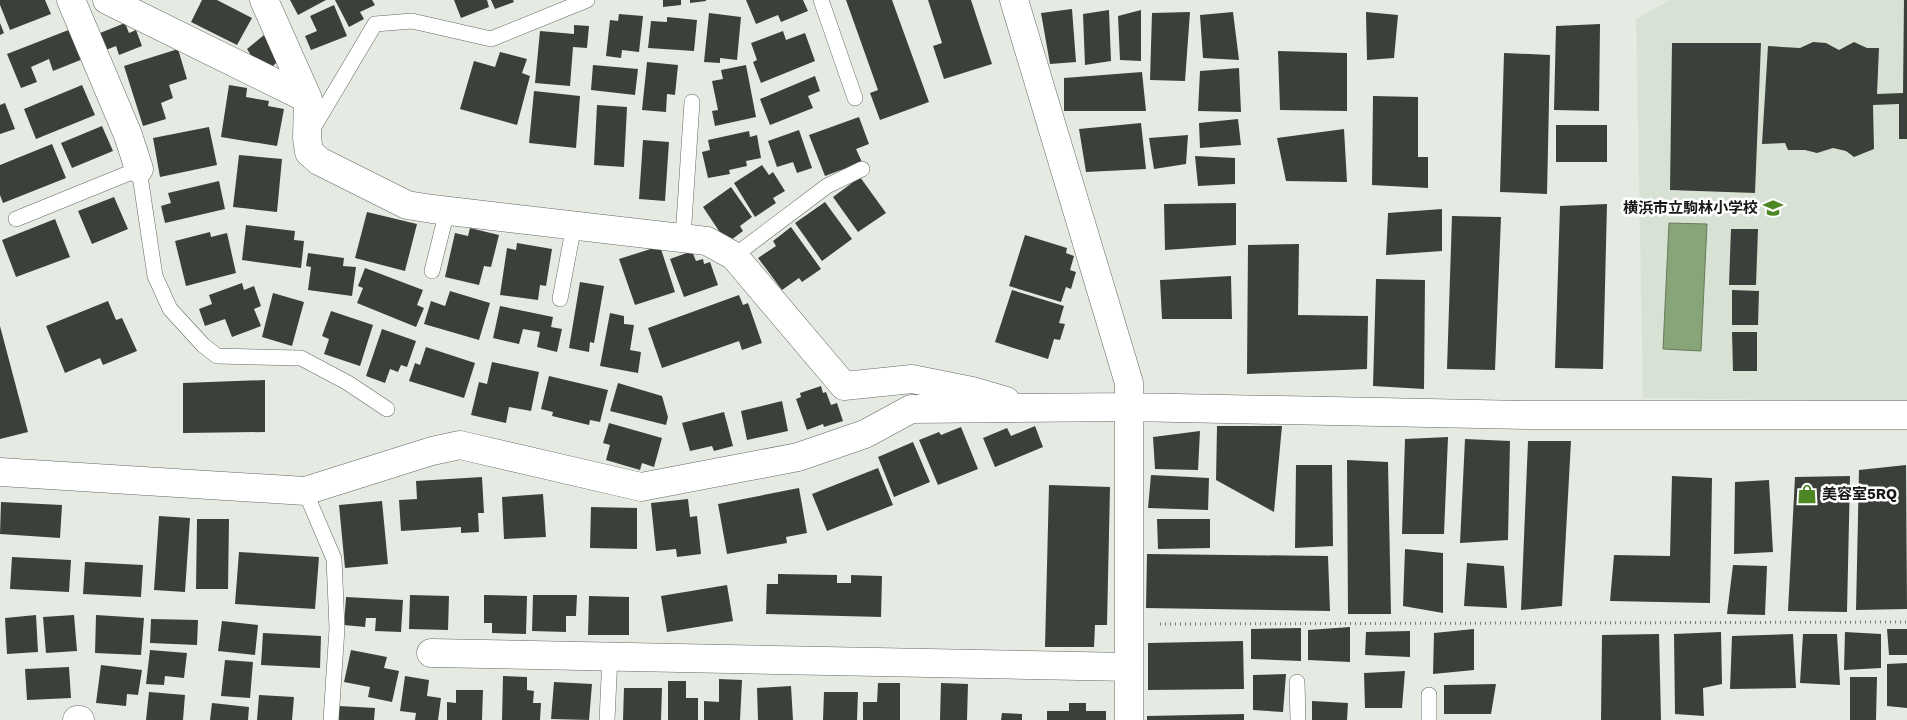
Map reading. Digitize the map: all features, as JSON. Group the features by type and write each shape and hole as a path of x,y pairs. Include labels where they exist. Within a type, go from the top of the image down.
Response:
{"street":[{"path":"70,0 128,135 139,169"},
{"path":"108,0 308,99"},
{"path":"264,0 308,99 307,138 309,152 319,161 406,205 707,241 734,256 844,386 912,379 972,390 1031,409"},
{"path":"1014,0 1129,383 1128,720"},
{"path":"0,472 306,491 432,450 460,445 641,487 798,457 865,434 911,409 1129,407 1526,415 1907,415"},
{"path":"431,653 1129,667"}],"lane":[{"path":"307,138 375,24 412,21 492,39 588,0"},
{"path":"821,0 855,98"},
{"path":"683,237 692,102"},
{"path":"16,219 139,169 155,276 170,309 203,345 217,356 301,358 348,383 387,409"},
{"path":"734,256 827,186 862,169"},
{"path":"432,271 447,211"},
{"path":"560,298 574,225"},
{"path":"306,491 334,559 337,628 331,720"},
{"path":"607,720 610,656"},
{"path":"1297,682 1298,720"},
{"path":"1428,720 1429,695"}],"path":[{"path":"1129,624 1907,622"}],"shaded area":[{"name":"横浜市立駒林小学校","path":"1670,0 1907,0 1907,402 1643,398 1636,19"},
{"path":"1669,223 1707,224 1701,351 1663,349"}],"building":[{"path":"0,0 45,0 51,14 10,30 0,5"},
{"path":"202,0 217,0 252,18 237,45 191,22"},
{"path":"290,0 326,0 298,15"},
{"path":"335,0 372,0 375,5 360,12 364,19 349,27"},
{"path":"454,0 487,0 489,7 461,18"},
{"path":"491,0 513,0 514,2 495,9"},
{"path":"663,0 681,0 681,5 663,7"},
{"path":"690,0 706,0 706,1 690,3"},
{"path":"746,0 803,0 808,11 781,22 778,15 756,24"},
{"path":"846,0 892,0 929,102 880,120 870,93 878,90"},
{"path":"928,0 971,0 992,64 944,79 933,46 942,43"},
{"path":"1904,0 1907,0 1907,139 1899,139 1899,104 1873,105 1874,149 1854,157 1846,151 1833,148 1817,153 1805,150 1788,150 1785,143 1762,144 1768,46 1800,48 1813,42 1826,43 1839,50 1854,42 1867,48 1879,48 1877,94 1903,93"},
{"path":"334,5 347,36 311,50 305,36 317,31 310,16"},
{"path":"1072,9 1076,62 1050,64 1041,13"},
{"path":"1109,10 1111,61 1085,65 1083,14"},
{"path":"1141,10 1141,61 1120,60 1118,16"},
{"path":"1190,12 1185,81 1150,80 1152,13"},
{"path":"1233,12 1239,60 1203,58 1200,15"},
{"path":"1366,12 1398,15 1394,58 1367,60"},
{"path":"709,13 741,17 737,60 720,58 720,63 704,62"},
{"path":"619,14 643,16 639,52 622,50 621,58 606,56 610,20 618,21"},
{"path":"667,17 697,20 694,51 648,48 651,21 667,22"},
{"path":"0,23 4,33 0,35"},
{"path":"125,23 129,33 136,30 142,46 119,55 116,46 106,50 100,33"},
{"path":"1600,24 1599,111 1554,110 1556,26"},
{"path":"574,25 589,26 587,48 573,47 570,86 535,83 540,31 574,34"},
{"path":"71,29 83,59 53,71 49,59 31,67 37,82 21,88 7,54"},
{"path":"783,31 786,40 805,33 815,61 761,83 753,62 757,60 751,43"},
{"path":"264,35 280,59 272,67 252,57 247,49"},
{"path":"1672,43 1761,43 1755,193 1670,190"},
{"path":"178,49 187,79 169,85 173,98 161,103 166,119 143,126 124,66"},
{"path":"1278,51 1347,53 1347,111 1280,110"},
{"path":"500,52 527,59 522,73 530,76 517,125 460,109 474,61 495,67"},
{"path":"1504,53 1550,55 1547,194 1500,192"},
{"path":"647,62 678,65 675,95 667,94 666,112 642,110"},
{"path":"593,65 638,69 635,95 591,90"},
{"path":"746,65 756,117 715,126 712,111 718,110 712,81 723,79 721,70"},
{"path":"1239,68 1241,112 1198,111 1200,71"},
{"path":"1142,72 1146,111 1064,111 1064,78"},
{"path":"815,76 820,91 808,96 813,108 770,125 760,99"},
{"path":"82,85 95,115 36,139 24,109"},
{"path":"229,85 247,88 246,97 269,101 268,106 284,109 277,146 221,137"},
{"path":"534,91 580,96 576,148 529,143"},
{"path":"1373,96 1418,97 1418,157 1428,157 1428,188 1372,185"},
{"path":"5,103 15,129 0,134 0,105"},
{"path":"597,105 627,107 624,167 594,165"},
{"path":"859,117 869,144 856,149 862,162 825,176 809,135"},
{"path":"1238,119 1241,145 1200,148 1199,123"},
{"path":"1141,123 1146,169 1086,172 1079,129"},
{"path":"1556,125 1607,125 1607,162 1556,162"},
{"path":"102,126 113,151 72,168 61,143"},
{"path":"209,127 217,165 160,177 153,138"},
{"path":"1344,129 1347,182 1286,181 1277,138"},
{"path":"799,130 812,168 797,173 793,162 777,167 768,141"},
{"path":"749,131 750,137 757,135 761,158 746,161 747,166 729,170 730,174 708,178 702,152 710,150 708,140"},
{"path":"1188,135 1186,164 1154,169 1149,138"},
{"path":"643,140 669,142 665,201 639,199"},
{"path":"52,144 66,178 3,203 0,195 0,165"},
{"path":"239,155 282,159 277,212 233,207"},
{"path":"1195,156 1235,158 1235,184 1198,186"},
{"path":"762,165 769,175 773,172 785,191 773,198 776,203 755,217 734,183"},
{"path":"860,177 886,213 858,232 833,197"},
{"path":"219,181 225,209 165,223 161,206 171,203 168,193"},
{"path":"731,187 752,217 740,226 743,231 727,243 703,207"},
{"path":"114,197 128,229 92,244 78,211"},
{"path":"825,202 852,239 822,261 795,223"},
{"path":"1236,203 1236,245 1165,250 1164,204"},
{"path":"1607,204 1603,369 1555,368 1560,206"},
{"path":"1442,209 1442,251 1386,255 1388,213"},
{"path":"367,212 417,224 405,271 355,258"},
{"path":"1452,216 1501,217 1495,370 1447,369"},
{"path":"55,219 70,257 16,277 2,240"},
{"path":"246,225 295,231 294,240 304,241 301,268 242,260"},
{"path":"791,227 821,269 802,282 799,278 782,290 758,258 776,246 773,241"},
{"path":"470,228 499,235 491,267 484,266 479,285 445,277 455,233 468,236"},
{"path":"1731,229 1758,229 1756,285 1729,285"},
{"path":"210,232 211,237 227,233 236,273 186,286 175,241"},
{"path":"1025,235 1067,248 1066,253 1074,256 1070,270 1076,272 1071,289 1066,287 1061,302 1009,286"},
{"path":"517,243 552,249 546,286 540,285 538,300 500,295 507,248 516,250"},
{"path":"1299,244 1298,315 1368,316 1367,369 1247,374 1248,245"},
{"path":"660,246 675,292 635,305 619,259"},
{"path":"692,251 696,261 703,259 704,264 710,262 718,285 684,297 670,259"},
{"path":"308,253 344,258 343,266 356,267 352,296 308,290 311,267 306,266"},
{"path":"365,268 423,290 417,305 424,308 416,327 357,303 363,288 358,286"},
{"path":"1231,276 1232,319 1162,319 1160,280"},
{"path":"1376,279 1425,280 1424,389 1373,386"},
{"path":"580,282 604,286 594,343 590,342 589,352 569,348"},
{"path":"242,283 244,290 254,286 261,306 254,309 261,326 232,337 225,319 205,326 199,309 212,304 209,295"},
{"path":"1012,290 1064,306 1059,323 1065,324 1060,340 1054,339 1048,359 995,342"},
{"path":"1732,290 1759,291 1758,325 1732,325"},
{"path":"450,291 490,303 479,340 424,324 431,301 445,306"},
{"path":"273,293 304,302 292,346 262,337"},
{"path":"739,295 743,305 748,303 762,343 742,350 739,341 662,368 648,328"},
{"path":"108,301 116,320 122,318 137,351 103,365 100,358 65,373 46,326"},
{"path":"500,306 553,317 551,327 562,329 557,352 537,347 540,332 523,329 519,344 493,338"},
{"path":"331,311 373,325 360,366 324,354 329,339 322,336"},
{"path":"610,313 624,316 624,324 634,325 630,350 641,352 638,373 600,366"},
{"path":"0,326 28,432 0,439"},
{"path":"382,329 416,341 407,367 401,365 398,372 390,369 385,383 366,376"},
{"path":"1732,332 1757,332 1757,371 1733,371"},
{"path":"426,347 475,363 464,398 409,381 415,363 420,365"},
{"path":"492,362 539,372 531,411 509,407 506,423 471,415 479,382 487,384"},
{"path":"549,376 608,390 600,422 590,420 589,425 552,416 553,412 541,409"},
{"path":"265,380 265,432 183,433 183,383"},
{"path":"618,383 662,396 668,417 666,425 610,411"},
{"path":"821,386 823,393 826,392 831,405 837,403 843,421 824,427 823,424 807,430 796,399 801,397 800,393"},
{"path":"782,401 788,431 747,440 741,411"},
{"path":"724,412 733,446 714,451 712,446 690,451 682,423"},
{"path":"609,423 662,438 654,467 642,463 640,470 606,460 610,445 603,443"},
{"path":"1035,426 1043,447 995,467 983,438 1007,428 1011,436"},
{"path":"1217,426 1282,426 1274,512 1216,480"},
{"path":"961,427 978,469 938,485 919,440 939,432 941,435"},
{"path":"1200,431 1198,470 1155,469 1153,437"},
{"path":"1448,437 1444,534 1402,534 1405,439"},
{"path":"1465,439 1510,441 1508,540 1460,543"},
{"path":"1528,441 1571,441 1562,606 1521,610"},
{"path":"913,442 930,482 894,497 878,457"},
{"path":"1347,460 1388,462 1391,614 1348,614"},
{"path":"1296,465 1332,465 1333,546 1295,548"},
{"path":"1906,465 1907,609 1856,610 1859,470"},
{"path":"878,468 893,505 827,531 812,494"},
{"path":"1151,475 1209,478 1208,510 1148,508"},
{"path":"1672,476 1712,478 1710,603 1610,601 1614,555 1670,556"},
{"path":"1850,476 1847,612 1788,611 1795,477"},
{"path":"482,477 484,513 478,513 479,532 461,533 461,527 401,531 399,500 417,499 416,481"},
{"path":"1769,480 1773,552 1734,554 1735,482"},
{"path":"1049,485 1110,487 1107,625 1095,625 1094,647 1045,647"},
{"path":"799,488 807,533 786,537 787,543 727,554 718,504"},
{"path":"543,494 546,537 504,539 502,497"},
{"path":"688,499 690,517 697,516 701,554 677,557 676,549 656,551 651,503"},
{"path":"382,501 388,564 345,568 339,505"},
{"path":"1,502 62,505 60,538 0,534"},
{"path":"591,507 637,508 637,549 590,548"},
{"path":"159,516 190,518 185,592 154,590"},
{"path":"197,519 229,519 228,589 196,589"},
{"path":"1157,519 1210,519 1210,548 1158,549"},
{"path":"1405,549 1443,553 1443,613 1403,606"},
{"path":"239,552 319,557 315,609 235,604"},
{"path":"1147,554 1328,556 1330,611 1146,608"},
{"path":"12,557 71,560 69,592 10,589"},
{"path":"85,562 143,565 141,597 83,594"},
{"path":"1467,563 1504,566 1507,608 1464,606"},
{"path":"1733,565 1767,566 1765,615 1727,614"},
{"path":"778,574 837,575 837,583 851,583 851,575 882,576 881,617 766,614 767,584 778,584"},
{"path":"727,585 733,621 667,632 661,596"},
{"path":"410,595 449,596 448,630 409,629"},
{"path":"484,595 527,596 526,634 492,633 492,623 484,623"},
{"path":"533,595 577,595 576,616 566,616 566,632 532,631"},
{"path":"589,596 629,597 629,635 588,635"},
{"path":"346,597 403,600 401,632 375,631 376,618 366,618 365,627 344,625"},
{"path":"36,615 38,652 7,654 5,618"},
{"path":"74,615 77,651 46,653 43,617"},
{"path":"96,615 144,618 141,655 95,653"},
{"path":"151,619 198,620 197,645 150,643"},
{"path":"222,621 258,625 255,655 218,651"},
{"path":"1350,627 1350,662 1308,660 1308,630"},
{"path":"1301,628 1301,661 1251,659 1251,629"},
{"path":"1474,629 1474,670 1433,674 1434,633"},
{"path":"1887,629 1907,629 1907,655 1889,655"},
{"path":"1410,631 1410,657 1365,655 1366,632"},
{"path":"1721,632 1722,684 1703,688 1704,716 1675,714 1674,634"},
{"path":"1845,632 1881,634 1881,668 1844,670"},
{"path":"263,633 321,636 320,668 261,665"},
{"path":"1659,634 1661,720 1601,720 1602,635"},
{"path":"1793,634 1796,688 1730,689 1732,636"},
{"path":"1803,634 1837,634 1840,685 1800,683"},
{"path":"1243,641 1244,689 1148,690 1148,643"},
{"path":"150,650 187,653 184,678 165,676 164,685 146,684"},
{"path":"351,650 387,657 384,668 399,671 392,702 368,697 370,687 344,682"},
{"path":"225,660 253,662 250,698 221,696"},
{"path":"1907,663 1907,708 1887,706 1887,664"},
{"path":"101,665 142,670 138,695 127,694 126,706 96,703"},
{"path":"69,667 71,698 27,700 25,669"},
{"path":"1405,671 1402,708 1365,708 1364,673"},
{"path":"1286,674 1283,712 1253,710 1253,675"},
{"path":"405,676 429,680 427,696 441,698 438,720 415,720 416,713 400,711"},
{"path":"503,676 527,677 527,690 534,691 533,703 541,703 540,720 502,720"},
{"path":"1850,677 1877,677 1876,720 1850,720"},
{"path":"719,679 742,680 740,720 704,720 704,701 719,702"},
{"path":"668,681 686,681 686,698 698,698 698,720 668,720"},
{"path":"554,682 592,684 589,720 551,719"},
{"path":"878,683 900,683 900,720 863,720 863,702 877,702"},
{"path":"941,683 968,684 967,720 940,720"},
{"path":"1496,684 1491,714 1444,714 1444,685"},
{"path":"791,686 793,720 758,720 757,688"},
{"path":"624,688 662,688 661,720 623,720"},
{"path":"456,690 483,690 482,720 447,720 447,702 456,703"},
{"path":"149,692 185,695 183,720 146,720"},
{"path":"824,692 858,692 857,720 823,720"},
{"path":"259,695 294,697 292,720 257,720"},
{"path":"1312,701 1348,703 1347,720 1312,720"},
{"path":"212,703 249,707 248,720 210,720"},
{"path":"1069,703 1086,703 1086,711 1106,711 1106,720 1047,720 1047,711 1069,711"},
{"path":"339,706 375,708 374,720 339,720"},
{"path":"1002,713 1022,714 1022,720 1001,720"},
{"path":"1244,714 1244,720 1147,720 1147,716"}],"place":[{"name":"横浜市立駒林小学校","path":"1773,208"},
{"name":"美容室5RQ","path":"1807,494"}]}
